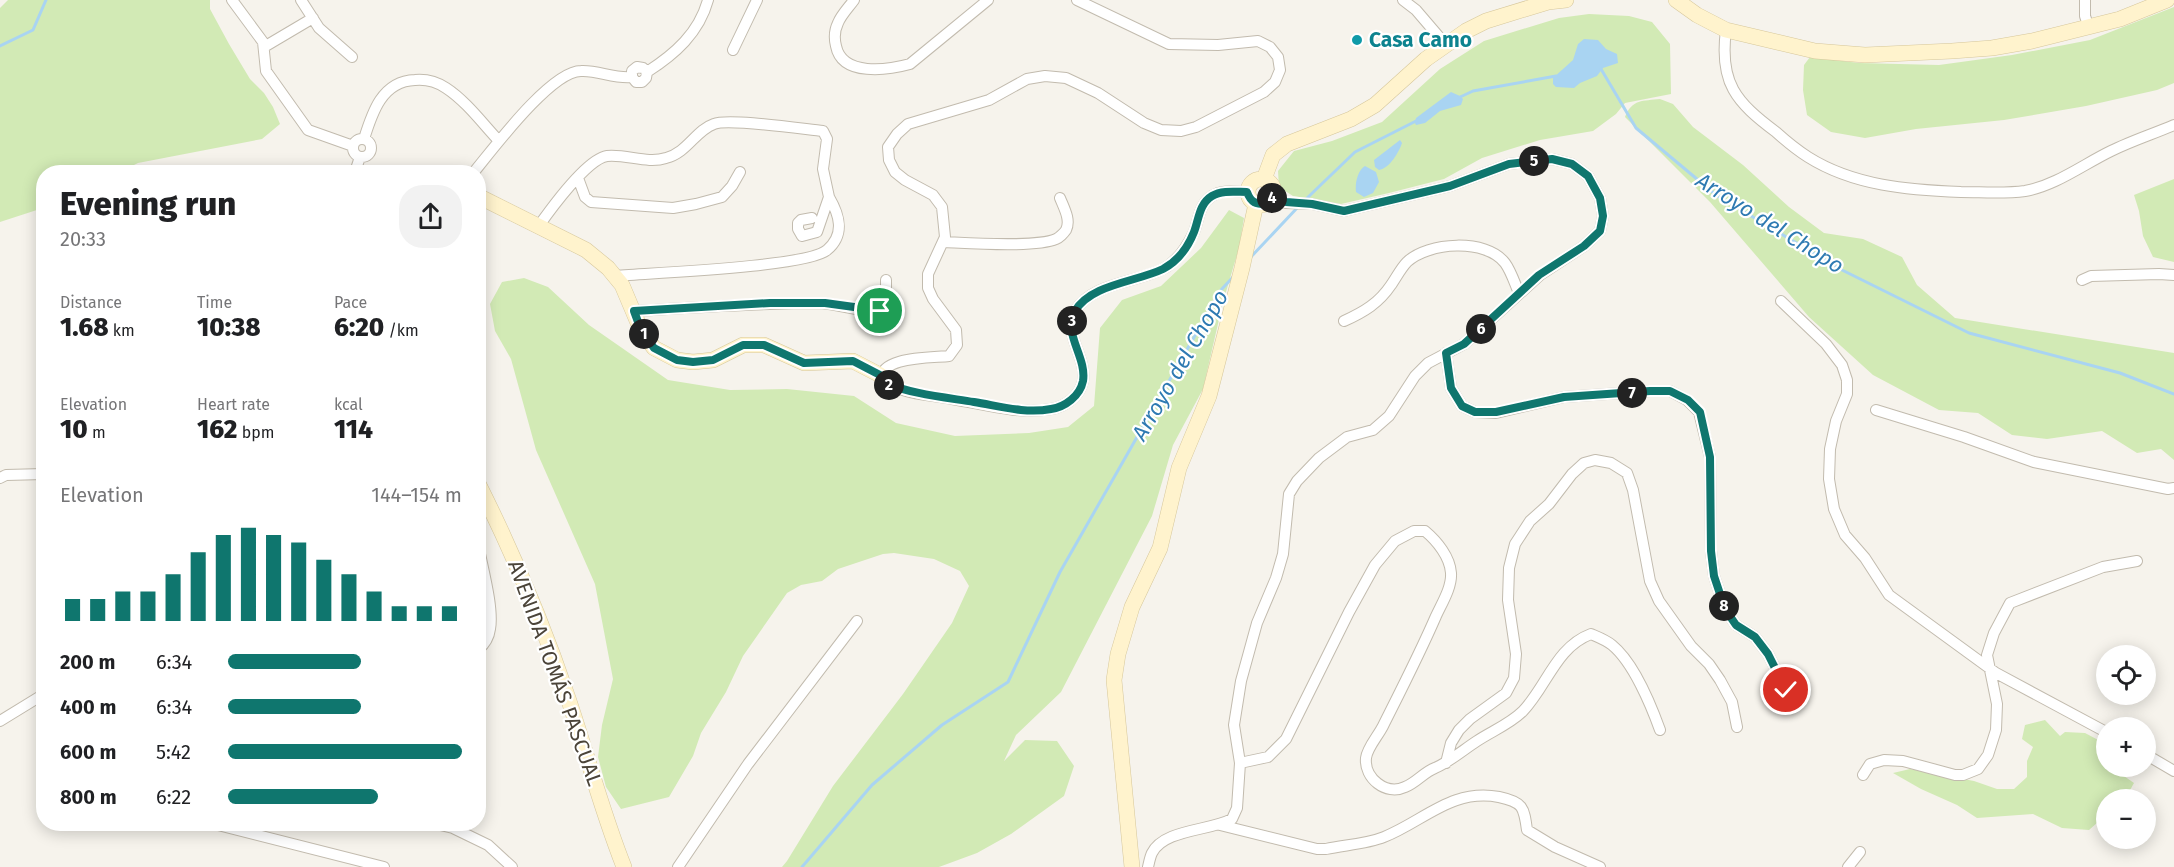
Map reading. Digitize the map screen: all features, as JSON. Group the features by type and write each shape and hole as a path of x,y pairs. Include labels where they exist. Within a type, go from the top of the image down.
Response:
{"street":[{"path":"232,0 263,42 266,71 308,130 353,146"},
{"path":"301,0 319,28 352,57"},
{"path":"480,165 548,87 565,75 580,70 623,78 632,77 632,71 636,67 643,68 646,72 665,60 683,44 704,15 708,0"},
{"path":"733,50 757,0"},
{"path":"854,0 838,22 834,35 837,50 846,62 860,68 895,68 910,64 988,0"},
{"path":"1077,0 1169,44 1218,45 1258,41 1270,47 1278,57 1280,70 1275,82 1264,92 1196,127 1181,131 1161,130 1144,123 1098,93 1066,78 1045,76 1027,79 989,100 908,124 888,147 889,160 895,172 933,195 942,207 945,237 928,274 928,288 933,299 956,330 957,345 949,356 898,361 882,370 880,375 882,382 903,391 1027,411 1052,409 1066,404 1077,394 1083,381 1082,363 1071,332 1072,315 1080,303 1091,294 1164,269 1181,256 1194,231 1202,207 1212,196 1226,191 1252,198 1266,204 1274,196 1271,182 1264,178 1256,179 1250,184 1252,198 1242,268 1209,396 1179,468 1160,548 1132,607 1118,654 1114,680 1132,867"},
{"path":"1403,0 1416,10 1446,45"},
{"path":"1264,178 1273,155 1287,144 1351,119 1375,105 1426,59 1466,31 1486,21 1548,2 1566,0"},
{"path":"1676,0 1726,30 1815,51 1865,55 1992,48 2089,28 2120,19 2167,0"},
{"path":"2085,0 2085,16 2089,28"},
{"path":"264,47 313,18"},
{"path":"1726,30 1723,52 1728,81 1737,99 1756,117 1808,157 1837,172 1893,187 1928,191 1998,193 2027,191 2055,180 2112,150 2174,125"},
{"path":"364,139 374,110 391,87 404,80 418,80 437,83 448,89 499,141"},
{"path":"538,227 552,206 578,178 596,160 606,156 666,159 689,146 714,123 730,122 823,131 827,139 824,169 829,196 838,213 839,227 835,241 826,251 817,256 786,262 615,276"},
{"path":"364,139 370,143 371,150 367,156 360,157 354,153 353,146 357,140 364,139"},
{"path":"357,165 360,157"},
{"path":"1148,867 1152,852 1164,842 1182,832 1220,825 1232,819 1237,808 1240,763 1234,724 1241,681 1257,623 1276,578 1283,554 1289,494 1297,481 1319,458 1347,437 1373,430 1389,416 1415,376 1428,363 1464,344 1539,275 1584,246 1600,231 1603,216 1600,198 1588,176 1572,164 1552,159 1509,164 1450,186 1344,211 1312,204 1286,202 1274,196"},
{"path":"578,178 585,197 591,202 673,208 722,196 732,186 740,172"},
{"path":"812,218 801,220 798,223 802,236 817,232 829,196"},
{"path":"943,242 1022,243 1047,242 1059,238 1066,229 1068,220 1060,198"},
{"path":"486,200 586,250 608,268 622,285 641,330 654,348 677,360 693,362 713,360 743,345 764,345 804,363 853,361 880,375"},
{"path":"1344,321 1362,314 1374,305 1407,262 1424,251 1445,246 1473,247 1493,253 1505,263 1519,293"},
{"path":"2082,280 2091,276 2174,275"},
{"path":"634,311 770,303 825,303 871,312 880,311 886,298 886,280"},
{"path":"1781,301 1826,344 1842,365 1847,380 1847,394 1836,421 1830,449 1829,479 1834,509 1845,535 1865,558 1889,595 1991,669 2096,727"},
{"path":"1446,353 1451,388 1462,406 1475,412 1496,412 1564,397 1660,391 1670,391 1688,400 1700,412 1710,457 1711,551 1714,576 1725,609 1736,625 1755,637 1768,654 1786,690"},
{"path":"1876,410 1964,437 2034,462 2126,482 2174,488"},
{"path":"1446,763 1451,743 1460,730 1470,719 1506,693 1514,678 1516,654 1508,600 1509,568 1515,544 1530,521 1549,504 1572,474 1584,463 1595,460 1611,463 1627,473 1633,490 1650,581 1666,610 1691,646 1709,664 1720,680 1732,702 1737,728"},
{"path":"0,478 6,475 36,474"},
{"name":"AVENIDA TOMÁS PASCUAL","path":"486,499 539,617 624,867"},
{"path":"1240,763 1268,757 1286,740 1375,565 1395,541 1414,531 1425,531 1435,540 1449,562 1451,575 1446,594 1428,636 1366,756 1366,770 1372,781 1389,789 1404,788 1427,771 1446,763 1524,710 1556,662 1580,638 1591,634 1611,644 1623,656 1660,730"},
{"path":"1863,775 1870,764 1884,760 1903,761 1955,775 1963,775 1978,769 1988,755 1996,730 1997,704 1987,655 1994,633 2010,603 2103,567 2137,561"},
{"path":"486,591 490,630 486,640"},
{"path":"678,867 748,764 857,621"},
{"path":"0,721 36,699"},
{"path":"2156,760 2174,771"},
{"path":"1220,825 1317,849 1326,849 1383,837 1459,798 1490,795 1514,800 1524,809 1527,830 1555,847 1599,867"},
{"path":"242,831 384,867"},
{"path":"459,831 488,845 512,867"},
{"path":"1848,867 1860,852"}],"green space":[{"path":"8,0 210,0 210,9 229,44 250,79 264,93 273,107 280,124 262,139 134,165 36,165 36,210 0,222 0,8"},
{"path":"2174,7 2174,83 2157,90 2086,106 2004,120 1916,129 1865,138 1831,132 1807,115 1803,90 1804,65 1810,57 1859,63 1939,65 2012,55 2090,40"},
{"path":"1589,14 1629,16 1652,22 1670,44 1671,94 1625,103 1616,114 1593,131 1540,140 1482,158 1444,179 1389,193 1341,204 1293,196 1279,187 1278,171 1294,151 1332,141 1382,122 1440,69 1484,41 1559,18"},
{"path":"1660,99 1673,104 1693,127 1743,165 1789,207 1824,233 1863,239 1902,257 1917,285 1955,318 2174,353 2174,460 2161,449 2137,453 2102,431 2047,439 2012,435 1978,413 1939,410 1873,375 1809,317 1710,202 1625,117 1635,104"},
{"path":"2174,179 2174,262 2153,257 2143,236 2134,195"},
{"path":"1229,210 1244,218 1239,248 1223,302 1203,389 1173,445 1152,516 1061,692 1016,735 1004,761 1025,740 1057,741 1074,766 1064,796 1011,834 977,853 939,867 782,867 833,786 903,694 952,623 969,586 960,571 934,559 894,553 883,554 838,569 822,581 801,585 787,593 743,656 726,692 701,733 693,756 669,797 621,809 606,787 598,757 602,725 613,679 595,584 536,450 511,359 495,331 490,304 502,282 524,278 548,287 589,325 668,380 730,390 787,389 854,396 896,423 955,436 1029,433 1068,427 1094,406 1100,328 1122,300 1161,286 1201,248"},
{"path":"2045,720 2060,736 2065,732 2085,733 2096,739 2096,777 2125,777 2134,783 2131,789 2096,789 2096,824 2089,830 2062,828 2033,814 1977,818 1957,805 1893,773 1910,769 1974,781 1997,789 2014,789 2027,777 2027,761 2033,747 2022,739 2025,725"}],"water":[{"path":"1584,39 1598,40 1606,49 1617,54 1618,63 1603,68 1597,76 1574,88 1556,87 1553,84 1553,78 1573,60 1578,44"},
{"path":"1451,92 1463,99 1461,105 1440,111 1425,123 1416,125 1416,118"},
{"path":"1400,140 1401,147 1390,163 1383,169 1379,170 1375,167 1374,160"},
{"path":"1365,166 1376,172 1379,182 1373,193 1364,197 1356,192 1356,185 1358,174"}],"waterway":[{"path":"0,46 33,30 46,0"},
{"name":"Arroyo del Chopo","path":"1601,69 1636,128 1716,195 1840,269 1969,333 2120,373 2174,394"},
{"name":"Arroyo del Chopo","path":"1458,98 1473,91 1556,76"},
{"name":"Arroyo del Chopo","path":"1305,200 1355,152 1418,120"},
{"name":"Arroyo del Chopo","path":"1249,259 1298,207"},
{"name":"Arroyo del Chopo","path":"802,867 872,785 942,725 1008,682 1060,572 1221,290 1233,277"}],"place":[{"name":"Casa Camo","path":"1357,40"}],"route":[{"path":"880,311 871,312 825,303 770,303 634,311 641,330 654,348 677,360 693,362 713,360 743,345 764,345 804,363 853,361 880,375 882,382 903,391 1027,411 1052,409 1066,404 1077,394 1083,381 1082,363 1071,332 1072,315 1080,303 1091,294 1164,269 1181,256 1194,231 1202,207 1212,196 1226,191 1247,192 1250,200 1256,204 1266,204 1274,196 1286,202 1312,204 1344,211 1450,186 1509,164 1552,159 1572,164 1588,176 1600,198 1603,216 1600,231 1584,246 1539,275 1464,344 1446,353 1451,388 1462,406 1475,412 1496,412 1564,397 1650,391 1670,391 1688,400 1700,412 1707,435 1710,457 1711,551 1714,576 1725,609 1736,625 1755,637 1768,654 1786,690"}]}
